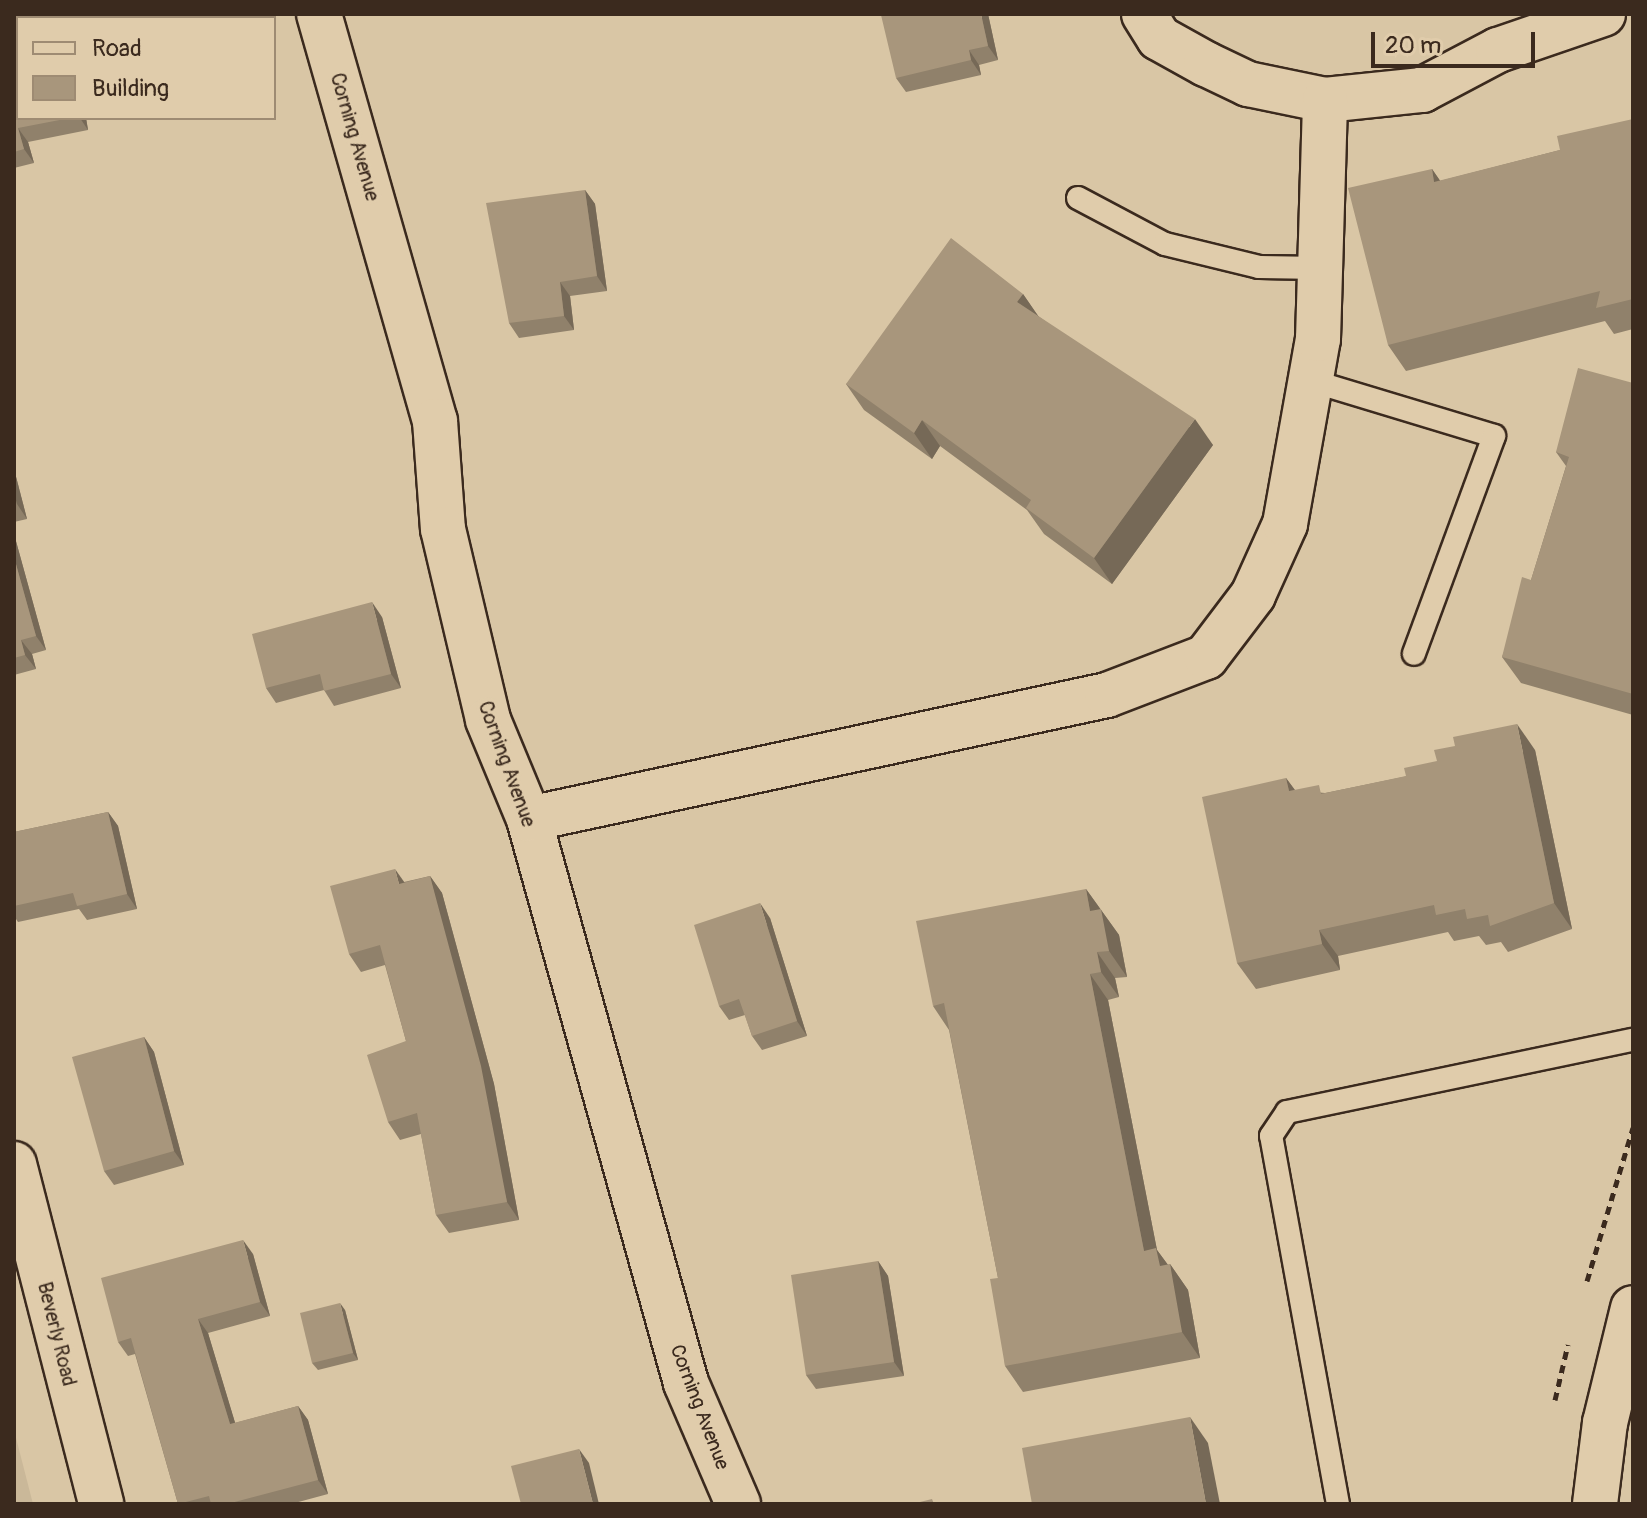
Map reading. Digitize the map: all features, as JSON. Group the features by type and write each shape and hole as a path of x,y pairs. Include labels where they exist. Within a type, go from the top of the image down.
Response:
{"street":[{"name":"Corning Avenue","path":"319,14 435,421 443,529 466,638 497,748 529,819 686,1383 738,1504"},
{"path":"1144,14 1159,38 1248,84 1325,100 1422,90 1498,50 1603,14"},
{"path":"529,819 1107,695 1206,657 1253,595 1285,524 1312,381 1321,268 1325,100"},
{"name":"Beverly Road","path":"14,1164 101,1504"},
{"path":"1595,1504 1621,1402 1633,1308"}],"lane":[{"path":"1078,198 1165,244 1259,267 1321,268"},
{"path":"1312,381 1494,436 1414,654"},
{"path":"1338,1504 1271,1136 1287,1112 1633,1040"}],"shaded area":[{"path":"14,1430 33,1504 14,1504"}],"building":[{"path":"14,14 72,14 16,16 16,120 60,120 18,128 24,149 14,152"},
{"path":"981,14 988,46 969,50 971,60 896,78 881,15"},
{"path":"1633,119 1633,299 1596,308 1600,291 1388,345 1348,188 1432,169 1434,182 1560,150 1557,136"},
{"path":"585,190 597,276 560,282 564,316 509,323 486,203"},
{"path":"951,238 1023,294 1017,302 1195,419 1094,558 1026,508 1031,500 922,420 914,433 846,384"},
{"path":"1578,368 1633,383 1633,694 1502,657 1522,577 1531,580 1569,457 1556,452"},
{"path":"14,557 36,636 21,640 25,655 14,658"},
{"path":"372,602 391,674 324,691 320,674 266,688 252,634"},
{"path":"1517,724 1554,903 1490,926 1488,915 1467,919 1465,909 1436,915 1434,905 1319,930 1322,944 1237,963 1202,797 1286,778 1289,791 1319,785 1321,794 1406,776 1404,768 1437,761 1434,750 1455,746 1453,737"},
{"path":"108,812 127,894 77,906 73,893 14,906 14,832"},
{"path":"395,869 399,884 430,876 481,1066 507,1202 436,1215 417,1113 388,1122 367,1055 406,1041 380,945 349,954 330,886"},
{"path":"1086,889 1090,911 1101,909 1109,951 1097,952 1101,972 1090,974 1144,1251 1156,1248 1160,1266 1170,1264 1182,1332 1005,1366 990,1279 998,1278 944,1003 933,1006 916,921"},
{"path":"760,903 797,1021 752,1036 739,999 719,1006 694,925"},
{"path":"144,1037 174,1151 104,1171 72,1057"},
{"path":"243,1240 260,1302 198,1319 230,1424 298,1406 318,1480 227,1504 211,1504 209,1496 178,1504 131,1338 118,1342 101,1278"},
{"path":"878,1261 894,1362 806,1375 791,1275"},
{"path":"340,1303 353,1353 312,1363 300,1313"},
{"path":"1190,1417 1206,1504 1032,1504 1022,1448"},
{"path":"579,1449 593,1504 521,1504 511,1466"},
{"path":"932,1499 934,1504 912,1504"}]}
